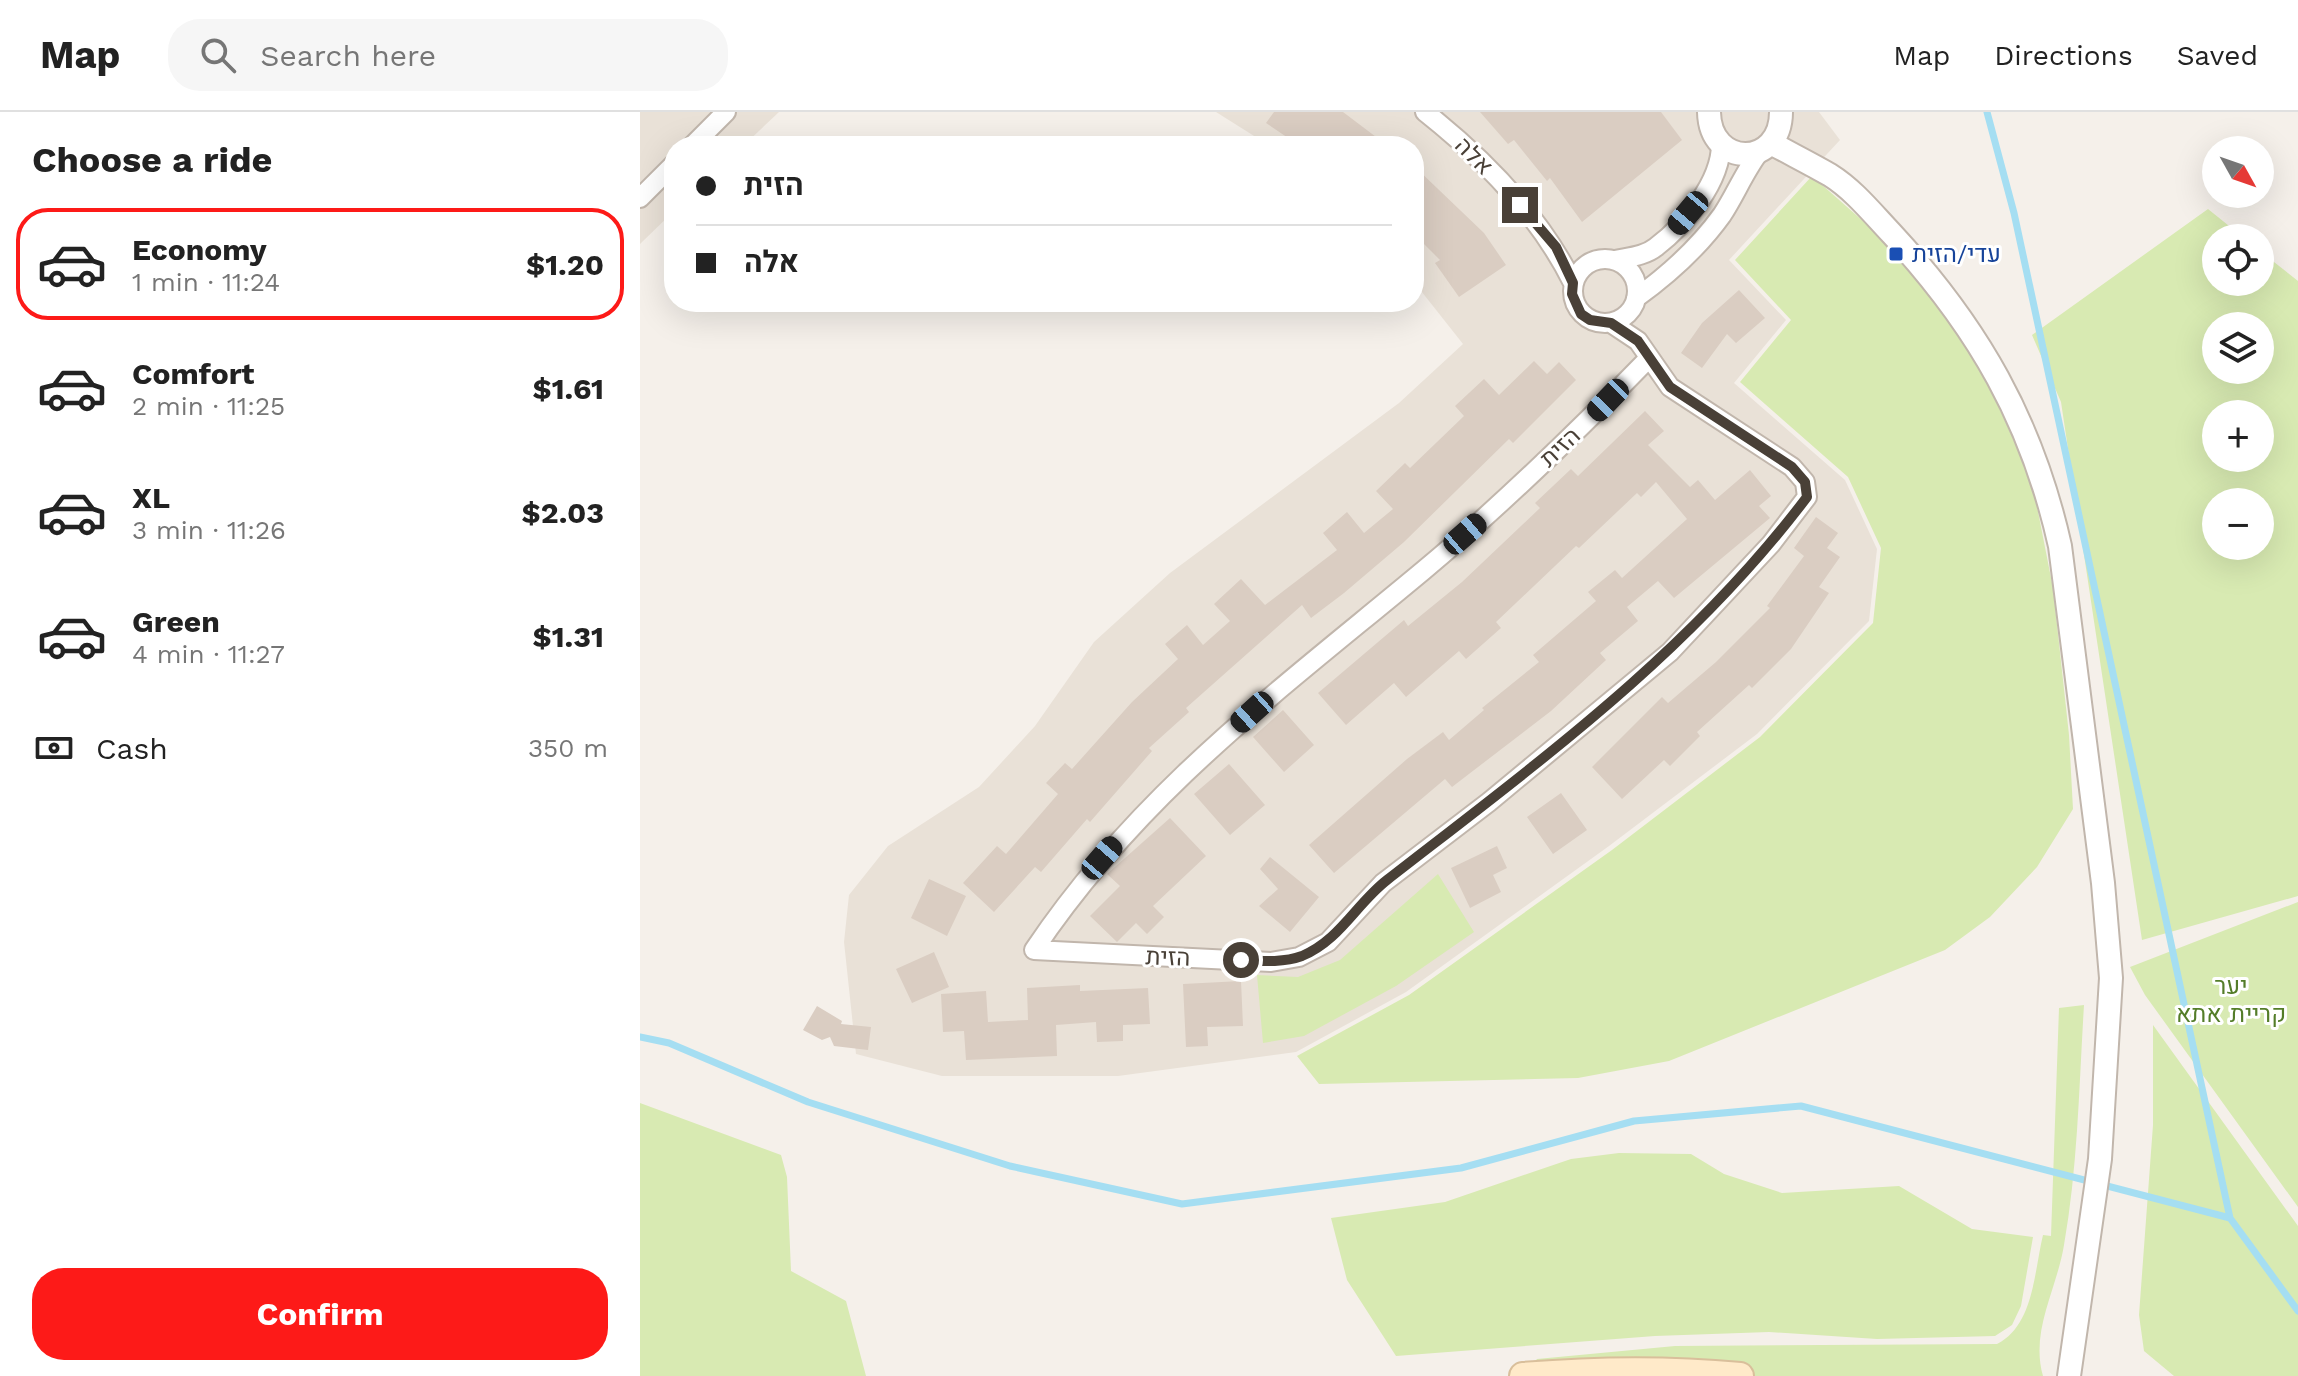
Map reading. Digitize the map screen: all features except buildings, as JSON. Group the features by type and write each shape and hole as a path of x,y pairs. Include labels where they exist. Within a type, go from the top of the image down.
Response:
{"main road":[{"path":"1523,1376 1584,1371 1688,1371 1740,1376"}],"street":[{"path":"702,136 726,112"},
{"name":"אלה","path":"1425,112 1483,164 1520,205 1556,247 1573,283"},
{"path":"1709,122 1721,144 1721,154 1713,178 1677,226 1644,254 1615,260 1594,260 1578,273 1572,294 1581,314 1590,320 1611,323 1627,314 1636,298 1664,278 1697,244 1721,216 1766,147 1778,134 1781,112"},
{"path":"1709,122 1737,153 1766,147 1832,177 1928,273 1972,330 1993,368 2027,433 2048,492 2062,561 2103,883 2111,978 2100,1159 2069,1376"},
{"path":"640,168 654,183"},
{"path":"640,198 664,174"},
{"path":"1615,260 1635,279 1636,298"},
{"name":"הזית","path":"1611,323 1638,341 1670,387 1792,467 1805,482 1807,497 1771,544 1670,652 1500,793 1383,883 1328,942 1299,957 1271,962 1034,950 1102,858 1145,809 1298,671 1424,570 1505,499 1649,358"}],"shaded area":[{"path":"640,112 779,112 754,136 664,136 664,221 640,244"},
{"path":"1216,112 1819,112 1840,140 1729,260 1786,320 1734,383 1845,480 1877,549 1869,621 1757,734 1609,846 1406,992 1296,1052 1118,1076 942,1076 856,1054 844,942 849,895 888,846 979,787 1035,726 1094,642 1170,573 1399,403 1463,344 1424,295 1424,136 1254,136"}],"green space":[{"path":"1812,176 1872,229 1938,300 1984,374 2032,481 2053,588 2069,735 2073,809 2037,867 1990,917 1945,950 1669,1061 1578,1078 1319,1084 1297,1056 1409,995 1612,850 1760,737 1873,623 1881,548 1848,477 1740,382 1791,320 1735,260"},
{"path":"2208,209 2227,224 2202,224 2202,296 2274,296 2274,262 2298,281 2298,896 2142,940 2061,402 2032,335"},
{"path":"1438,874 1474,932 1396,986 1304,1036 1263,1043 1257,975 1298,977 1340,960"},
{"name":"יער קריית אתא","path":"2298,902 2298,1207 2145,995 2130,967"},
{"path":"2084,1005 2069,1215 2061,1261 2042,1326 2040,1359 2043,1376 1522,1376 1537,1359 1675,1346 1997,1344 2019,1324 2030,1296 2043,1235 2051,1236 2059,1008"},
{"path":"2153,1025 2298,1226 2298,1376 2174,1376 2144,1351 2139,1315 2153,1125"},
{"path":"640,1103 781,1155 787,1177 791,1271 846,1301 866,1376 640,1376"},
{"path":"1619,1153 1691,1154 1724,1174 1782,1193 1899,1186 1972,1229 2033,1237 2021,1306 2012,1325 1995,1336 1877,1339 1769,1332 1655,1336 1396,1356 1347,1280 1331,1218 1445,1202 1571,1159"}],"waterway":[{"path":"1987,112 2014,213 2230,1218 2298,1311"},
{"path":"640,1037 669,1043 808,1102 1010,1166 1182,1204 1461,1168 1634,1121 1801,1106 2230,1218"}],"place":[{"name":"עדי/הזית","path":"1896,254"}],"route":[{"path":"1241,960 1271,962 1299,957 1328,942 1383,883 1489,802 1670,652 1771,544 1807,497 1805,482 1792,467 1670,387 1638,341 1611,323 1600,323 1581,314 1572,294 1573,283 1556,247 1520,205"}]}
